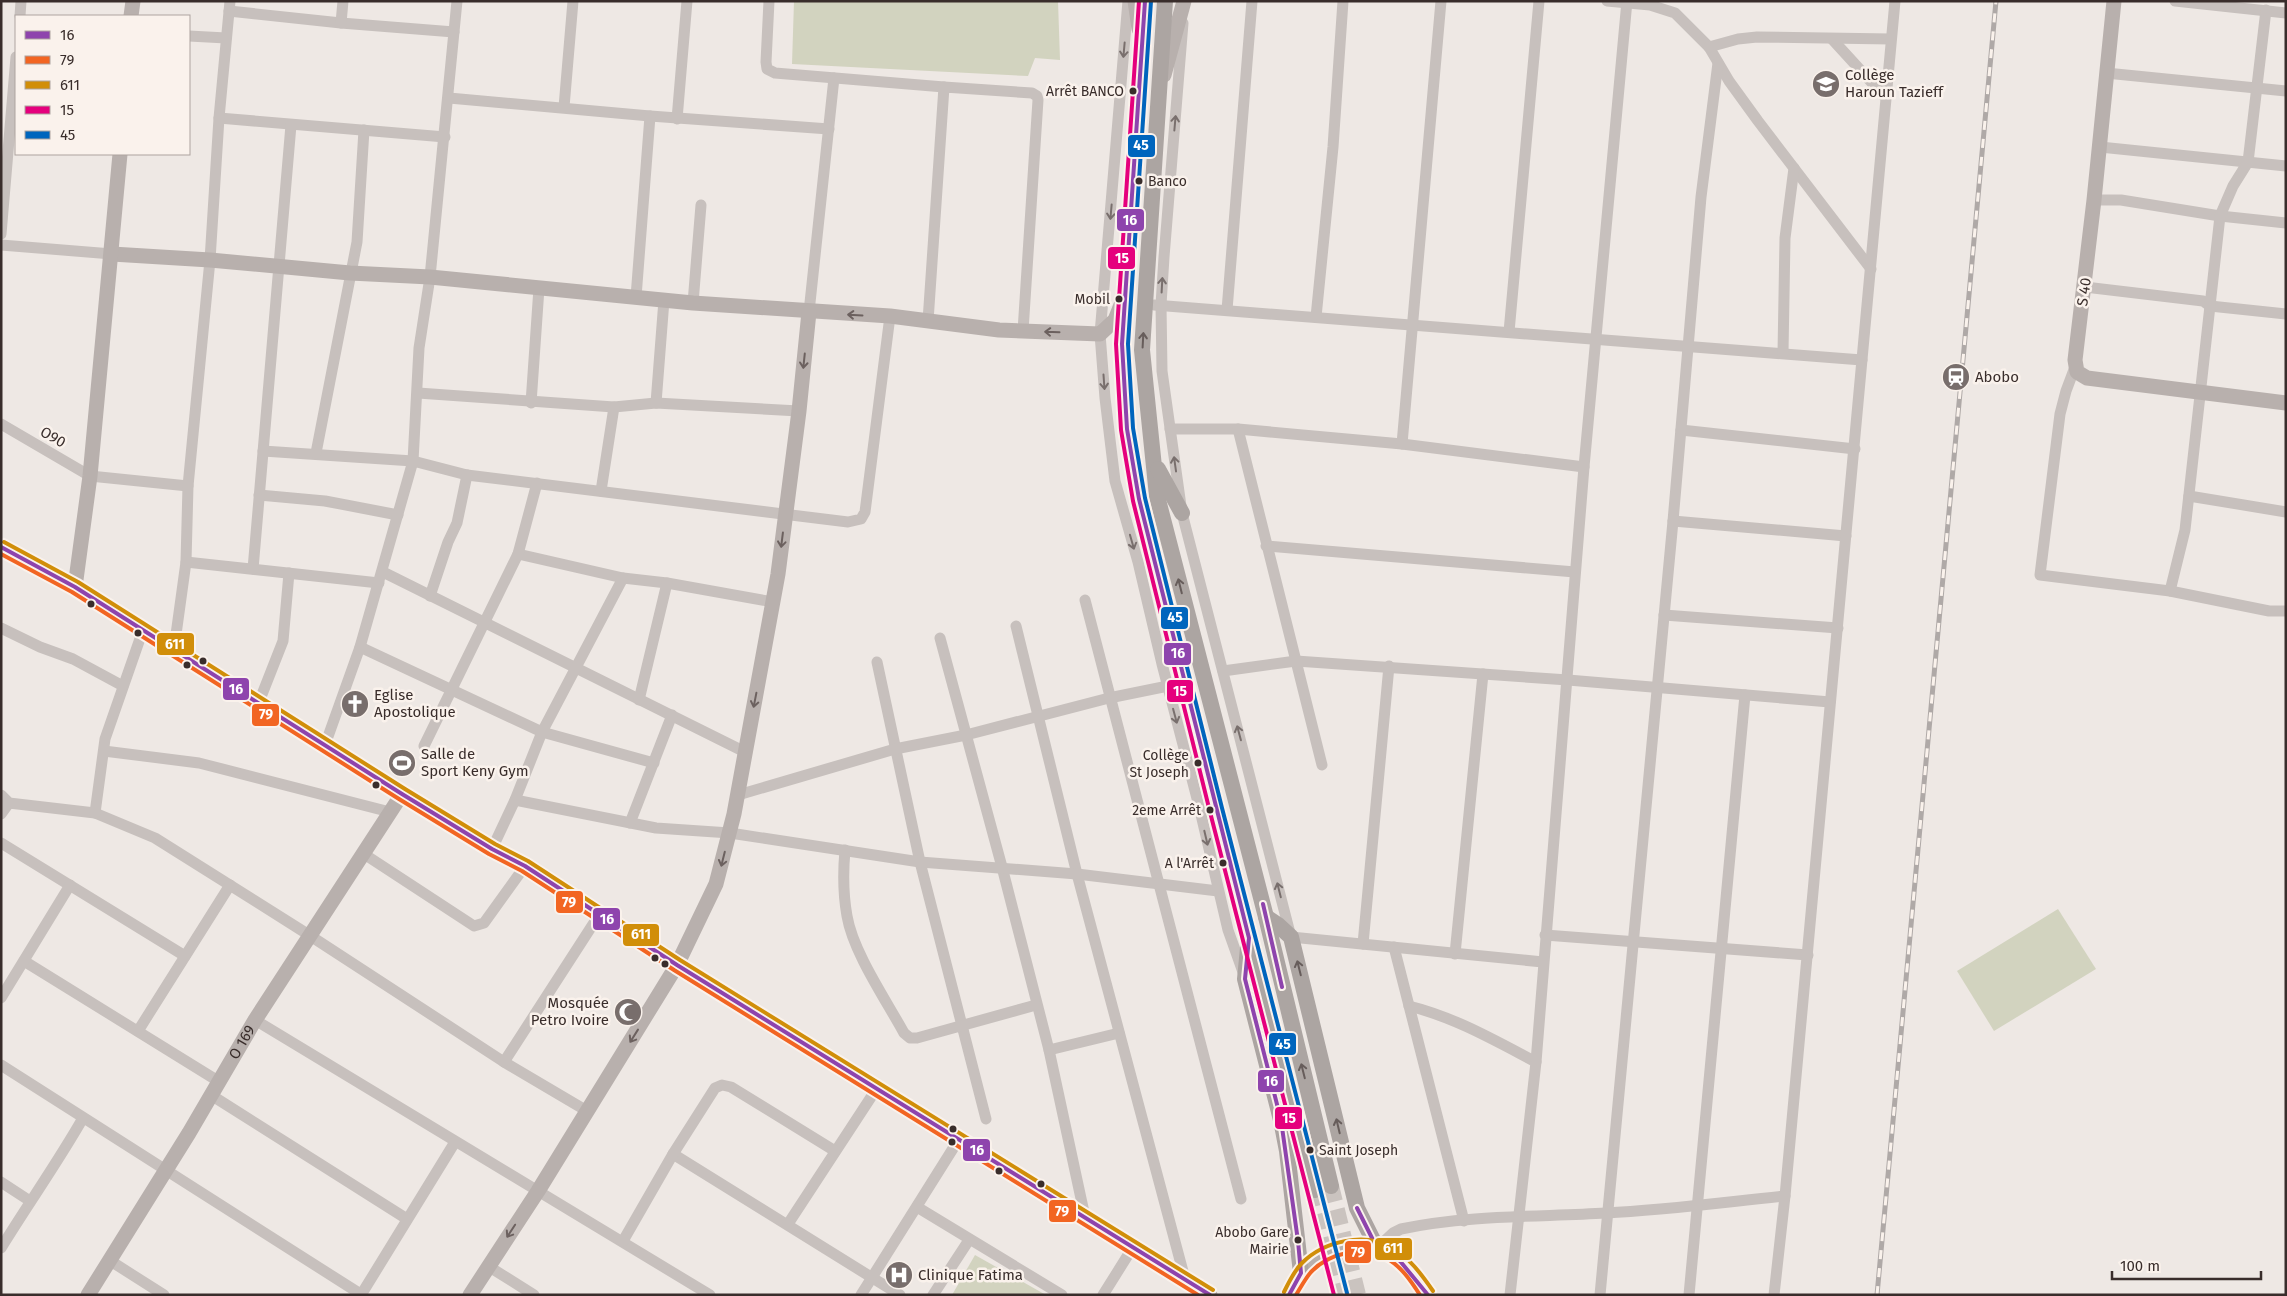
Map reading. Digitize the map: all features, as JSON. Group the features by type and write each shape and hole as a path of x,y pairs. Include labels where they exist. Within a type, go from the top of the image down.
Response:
{"main road":[{"path":"1145,1 1122,344 1127,429 1139,499 1249,938 1323,1188 1266,917 1157,496 1142,350 1161,86 1165,1"},
{"path":"1152,458 1182,512"},
{"path":"1266,917 1278,925 1291,938 1357,1208 1377,1248"},
{"path":"1249,938 1245,979 1283,1128 1301,1273"}],"street":[{"path":"20,15 21,1"},
{"path":"131,15 133,1"},
{"path":"341,23 343,1"},
{"path":"325,745 360,647 413,461 419,348 430,277 457,1"},
{"path":"564,107 573,1"},
{"path":"677,119 687,1"},
{"path":"769,1 766,62 767,68 775,73 1032,93 1037,96 1023,331"},
{"path":"1128,1 1100,334 1105,398 1115,481 1138,562 1228,930 1245,979"},
{"path":"1135,1 1142,43"},
{"path":"1161,86 1184,1"},
{"path":"1184,1 1161,305 1162,371 1182,512 1291,938 1543,962"},
{"path":"1227,310 1252,1"},
{"path":"1316,317 1333,147 1343,1"},
{"path":"1402,444 1441,1"},
{"path":"1509,332 1539,1"},
{"path":"1608,1 1650,5 1675,13 1709,48 1758,121 1871,269"},
{"path":"1774,1295 1808,955 1846,536 1856,449 1862,360 1895,1"},
{"name":"S 40","path":"2076,367 2076,349 2085,287 2114,1"},
{"path":"2175,1 2286,13"},
{"path":"1510,1295 1536,1062 1584,467 1627,2"},
{"path":"174,649 186,562 188,486 210,260 219,118 229,6 341,23 454,32"},
{"path":"2170,591 2176,560 2182,545 2189,496 2220,216 2233,186 2248,162 2266,10"},
{"path":"190,36 226,38"},
{"path":"1709,48 1725,42 1748,38 1891,39"},
{"path":"1832,39 1885,97"},
{"path":"1,234 6,111 15,62"},
{"path":"1600,1295 1606,1213 1634,943 1656,688 1673,521 1701,197 1718,63"},
{"path":"2106,73 2286,91"},
{"path":"470,1295 538,1191 677,965 716,884 738,795 773,602 799,411 834,78"},
{"path":"928,321 944,87"},
{"path":"449,98 564,107 677,119 829,129"},
{"path":"636,297 650,116"},
{"path":"219,118 364,130 405,136 445,137"},
{"path":"252,569 291,125"},
{"path":"316,454 356,242 364,130"},
{"path":"2100,147 2286,166"},
{"path":"75,588 90,476 120,155"},
{"path":"1783,353 1785,238 1794,168"},
{"path":"2094,200 2130,201 2220,216 2286,223"},
{"path":"693,303 701,205"},
{"path":"1,245 210,260 350,273 430,277 693,303 890,316 1023,331 1100,334 1115,320 1124,299"},
{"path":"2085,287 2203,301 2210,306 2286,314"},
{"path":"532,403 539,288"},
{"path":"656,403 664,300"},
{"path":"1144,305 1412,324 1862,360"},
{"path":"263,451 413,461 467,475 785,516 848,522 860,520 865,512 890,316"},
{"path":"2076,367 2078,372 2087,378 2201,394 2286,403"},
{"path":"2076,367 2066,391 2060,414 2040,575 2170,591 2269,611 2286,611"},
{"path":"418,393 532,403 614,407 656,403 799,411"},
{"path":"602,491 614,407"},
{"name":"O90","path":"1,424 90,476"},
{"path":"1170,429 1238,428 1402,444 1584,467"},
{"path":"1238,428 1322,765"},
{"path":"1680,430 1856,449"},
{"path":"430,596 456,523 467,475"},
{"path":"90,476 188,486"},
{"path":"424,746 518,554 537,483"},
{"path":"259,495 324,501 398,515"},
{"path":"2189,496 2286,512"},
{"path":"1673,521 1846,536"},
{"path":"1266,546 1575,572"},
{"path":"1,547 75,588 259,702 402,794 492,849 525,866 677,965 1210,1295"},
{"path":"518,554 623,578 667,583 773,602"},
{"path":"186,562 288,573 381,577 430,596 745,752"},
{"path":"259,702 283,641 288,573"},
{"path":"492,849 515,800 542,732 623,578"},
{"path":"638,700 667,583"},
{"path":"1085,600 1109,698 1242,1199"},
{"path":"1664,615 1838,628"},
{"path":"1016,626 1077,874 1185,1279"},
{"path":"1,628 40,647 73,659 123,686"},
{"path":"95,813 105,739 143,630"},
{"path":"940,638 1049,1050 1085,1217"},
{"path":"360,647 542,732 654,762"},
{"path":"1223,671 1296,661 1389,666 1830,702"},
{"path":"877,662 894,749 920,862 964,1026 986,1119"},
{"path":"1363,944 1389,666"},
{"path":"1455,954 1483,674"},
{"path":"738,795 894,749 966,735 1109,698 1168,686"},
{"path":"1689,1295 1699,1206 1720,948 1745,695"},
{"path":"630,823 672,715"},
{"path":"104,750 199,763 390,812"},
{"name":"O 169","path":"88,1295 166,1171 255,1020 402,794"},
{"path":"1,814 5,799 95,813 155,838 310,935 504,1062 587,1110"},
{"path":"515,800 680,831 730,833 920,862 1077,874 1218,891"},
{"path":"1,843 185,956"},
{"path":"845,850 843,872 847,917 858,948 904,1033 910,1038 964,1026 1036,1005"},
{"path":"364,854 474,926 484,923 525,866"},
{"path":"1,998 70,885"},
{"path":"138,1031 230,885"},
{"path":"504,1062 598,915"},
{"path":"1545,935 1808,955"},
{"path":"1394,947 1464,1221"},
{"path":"24,961 138,1031 215,1088 407,1219"},
{"path":"1408,1006 1437,1013 1464,1024 1536,1062"},
{"path":"255,1020 623,1241 693,1291 710,1295"},
{"path":"1049,1050 1119,1033"},
{"path":"1,1065 362,1295 456,1142"},
{"path":"623,1241 673,1154 715,1088 722,1085 731,1087 835,1151"},
{"path":"788,1224 877,1088"},
{"path":"1,1248 30,1201 59,1160 83,1118"},
{"path":"861,1295 960,1139"},
{"path":"673,1154 900,1295"},
{"path":"1,1182 30,1201"},
{"path":"1377,1248 1401,1229 1520,1216 1606,1213 1699,1206 1785,1196"},
{"path":"916,1207 1062,1295"},
{"path":"933,1295 968,1240"},
{"path":"1103,1295 1133,1247"},
{"path":"1289,1295 1301,1273 1318,1257 1349,1247 1377,1248 1387,1252 1400,1261 1416,1277 1428,1295"},
{"path":"109,1260 164,1295"},
{"path":"488,1266 534,1295"}],"green space":[{"path":"794,1 1058,1 1060,60 1035,58 1028,76 792,64"},
{"path":"2058,909 2096,969 1994,1031 1957,971"},
{"path":"975,1255 1046,1295 952,1295"}],"tunnel":[{"path":"1331,1186 1358,1295"},
{"path":"1315,1190 1341,1295"}],"railway":[{"path":"1877,1295 1996,1"}],"transit line":[{"name":"15","path":"1139,1 1116,344 1121,430 1133,501 1210,812 1334,1295"},
{"name":"16","path":"1145,1 1122,344 1127,429 1139,499 1249,938 1245,979 1281,1120 1298,1241 1301,1273 1289,1295"},
{"name":"45","path":"1151,1 1128,344 1133,428 1145,498 1222,808 1347,1293"},
{"name":"611","path":"4,542 78,582 405,789 495,844 528,861 680,960 1213,1290"},
{"name":"16","path":"1,547 75,587 402,794 492,849 525,866 677,965 1210,1295"},
{"name":"79","path":"1,554 72,592 399,799 489,854 522,871 674,970 1198,1295"},
{"name":"16","path":"1263,904 1282,987"},
{"name":"16","path":"1357,1208 1377,1248 1400,1261 1428,1295"},
{"name":"611","path":"1284,1292 1302,1263 1311,1255 1333,1244 1357,1240 1380,1242 1398,1251 1415,1267 1433,1291"},
{"name":"79","path":"1296,1295 1311,1272 1318,1265 1337,1256 1357,1252 1377,1254 1391,1261 1405,1274 1420,1295"}],"place":[{"name":"Collège Haroun Tazieff","path":"1826,84"},
{"name":"Arrêt BANCO","path":"1133,91"},
{"name":"Banco","path":"1139,181"},
{"name":"Mobil","path":"1119,299"},
{"name":"Abobo","path":"1956,377"},
{"name":"Eglise Apostolique","path":"355,704"},
{"name":"Salle de Sport Keny Gym","path":"402,763"},
{"name":"Collège St Joseph","path":"1198,763"},
{"name":"2eme Arrêt","path":"1210,810"},
{"name":"A l'Arrêt","path":"1223,863"},
{"name":"Mosquée Petro Ivoire","path":"628,1012"},
{"name":"Saint Joseph","path":"1310,1150"},
{"name":"Abobo Gare Mairie","path":"1298,1240"},
{"name":"Clinique Fatima","path":"899,1275"}]}
